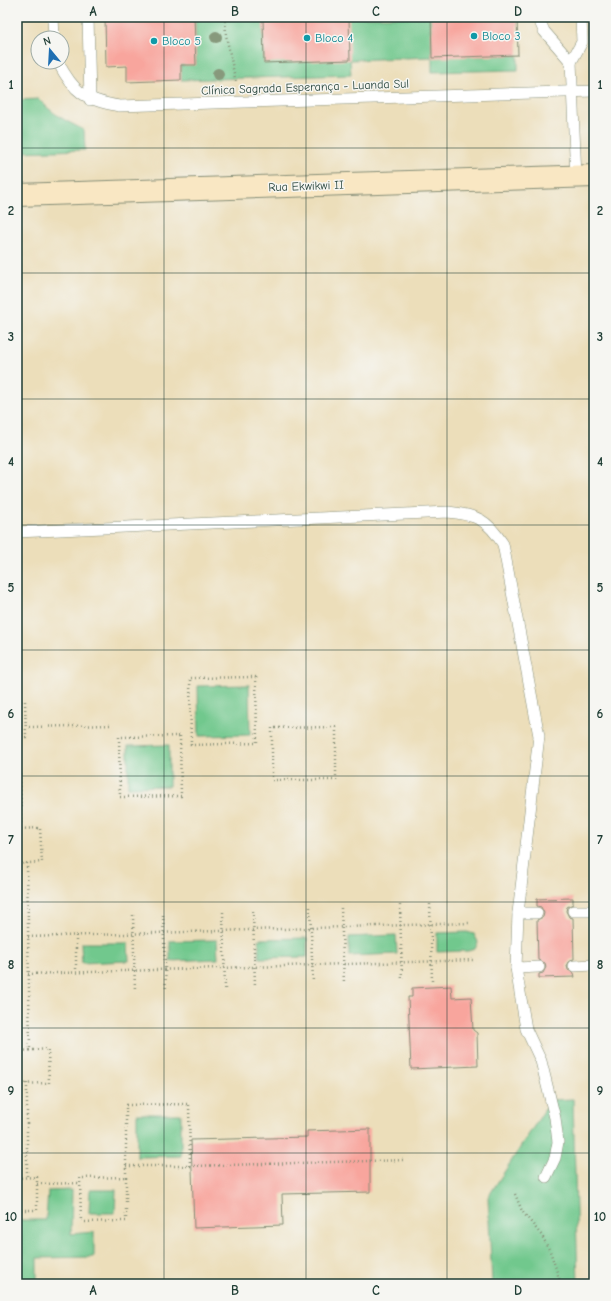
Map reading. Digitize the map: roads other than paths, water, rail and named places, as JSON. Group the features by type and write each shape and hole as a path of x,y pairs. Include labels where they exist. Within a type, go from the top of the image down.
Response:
{"street":[{"name":"Rua Ekwikwi II","path":"17,195 585,177"}],"lane":[{"path":"53,17 54,30"},
{"path":"88,17 90,100"},
{"path":"538,17 544,31 571,62"},
{"path":"581,17 582,42 571,62 573,92 585,177"},
{"name":"Clínica Sagrada Esperança - Luanda Sul","path":"62,70 66,78 81,95 90,100 119,106 594,91"},
{"path":"17,532 448,512 470,514 493,529 503,544 539,736 518,913 516,968 526,1029 541,1061 555,1118 558,1142 555,1158 546,1177"},
{"path":"573,911 594,911"},
{"path":"518,913 537,913"},
{"path":"574,966 594,965"},
{"path":"516,968 539,967"}],"place":[{"name":"Bloco 3","path":"474,36"},
{"name":"Bloco 4","path":"307,38"},
{"name":"Bloco 5","path":"154,41"}]}
